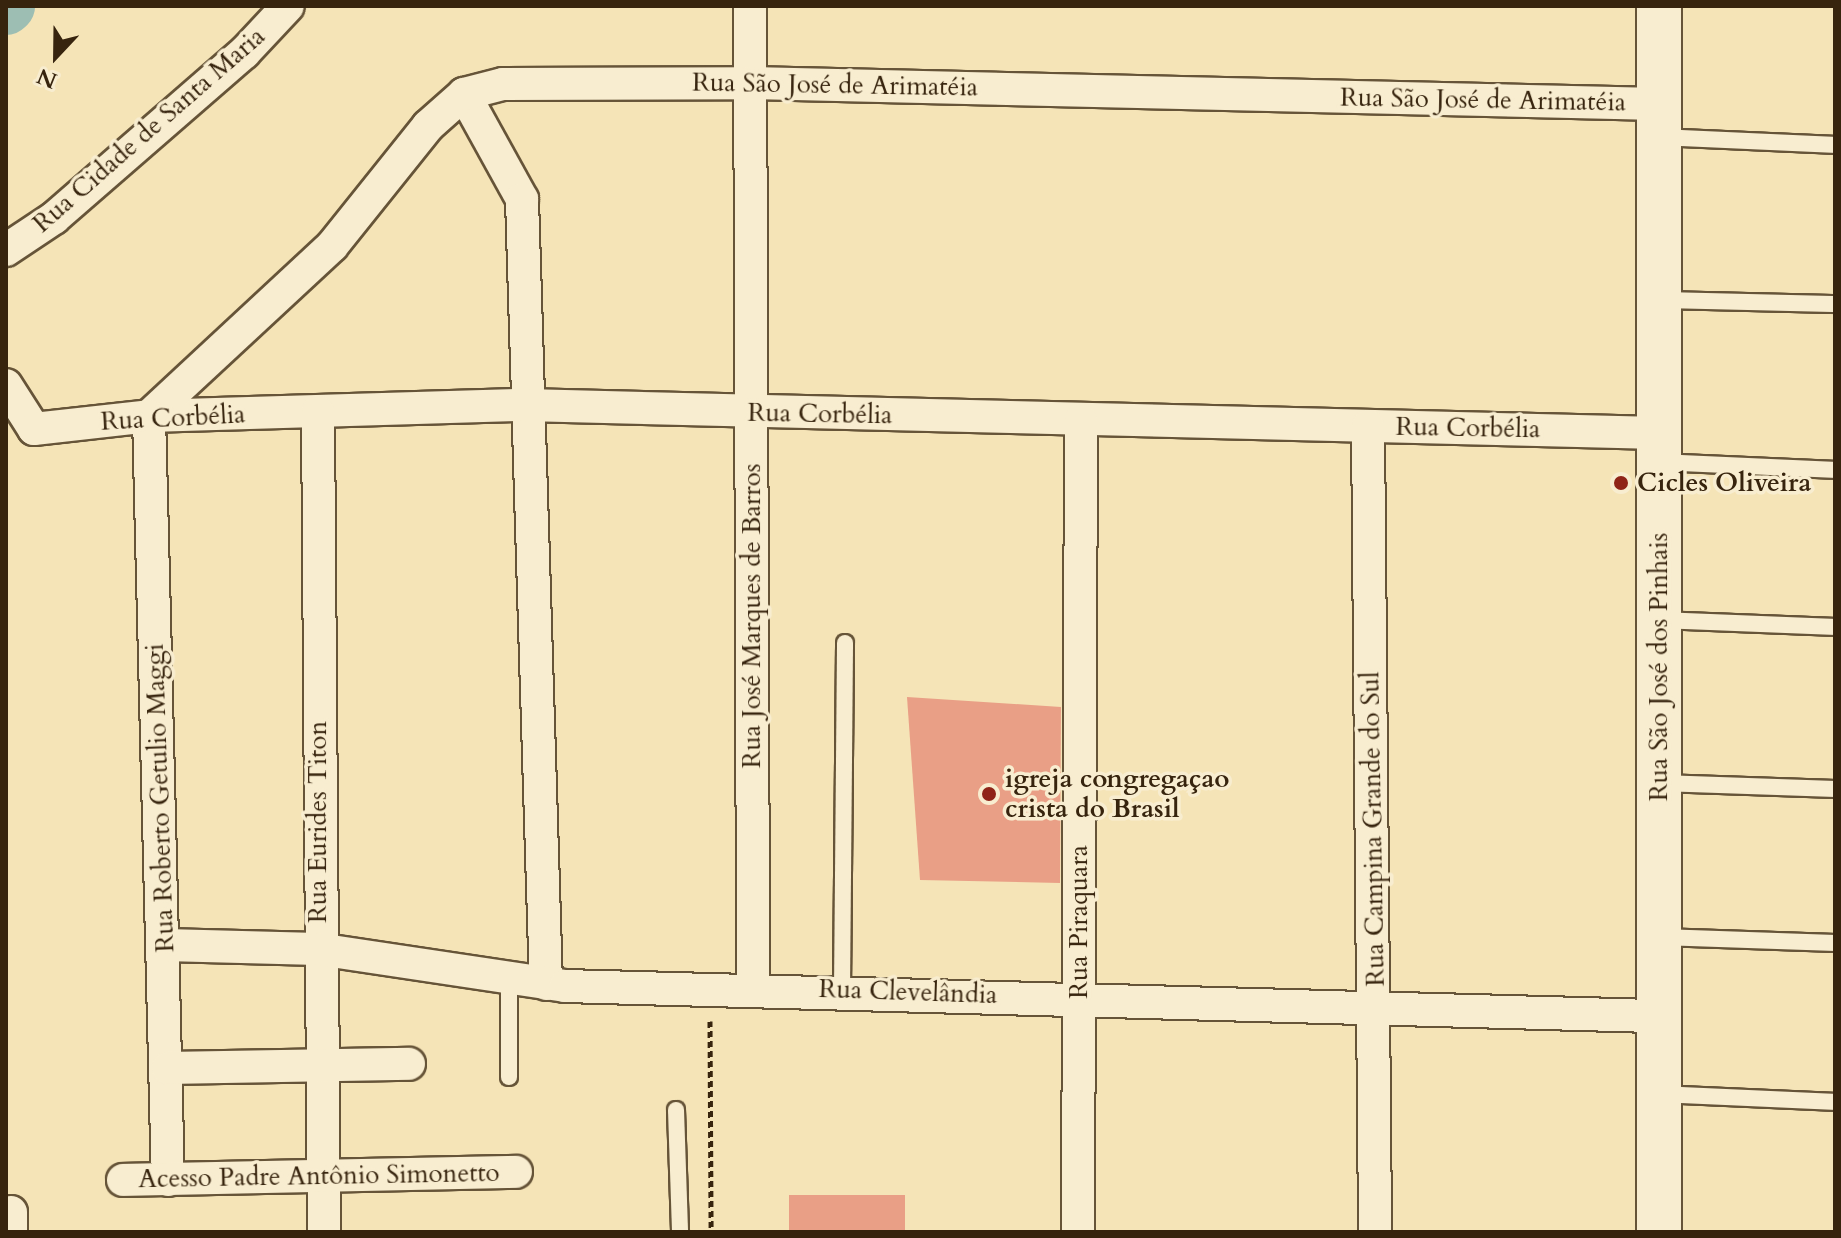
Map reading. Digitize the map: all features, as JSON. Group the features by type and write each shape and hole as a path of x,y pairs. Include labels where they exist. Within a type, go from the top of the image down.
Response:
{"street":[{"name":"Rua Cidade de Santa Maria","path":"6,250 66,207 244,53 288,6"},
{"name":"Rua José Marques de Barros","path":"750,6 753,987"},
{"name":"Rua São José dos Pinhais","path":"1659,6 1659,937 1655,1016 1659,1232"},
{"name":"Rua São José de Arimatéia","path":"464,94 540,82 751,83 1659,121"},
{"path":"149,416 332,246 428,126 464,94 522,199 525,405 546,984"},
{"name":"Rua Corbélia","path":"6,385 34,429 149,416 525,405 1368,426 1659,447"},
{"name":"Rua Eurides Titon","path":"318,412 318,949 324,1232"},
{"name":"Rua Roberto Getulio Maggi","path":"149,416 165,945 168,1180"},
{"name":"Rua Piraquara","path":"1078,1232 1081,420"},
{"name":"Rua Campina Grande do Sul","path":"1368,426 1375,1232"},
{"name":"Rua Clevelândia","path":"165,945 318,949 546,984 753,987 1655,1016"},
{"path":"168,1068 321,1063 409,1064"},
{"name":"Acesso Padre Antônio Simonetto","path":"123,1180 516,1172"}],"lane":[{"path":"1659,121 1835,145"},
{"path":"1659,300 1835,304"},
{"path":"1659,447 1835,470"},
{"path":"1659,620 1835,627"},
{"path":"842,990 845,643"},
{"path":"1659,783 1835,789"},
{"path":"1659,937 1835,943"},
{"path":"509,980 509,1077"},
{"path":"1657,1094 1835,1102"},
{"path":"676,1110 680,1232"}],"path":[{"path":"710,987 711,1232"}],"building":[{"name":"igreja congregaçao crista do Brasil","path":"907,697 1061,707 1060,883 920,880"},
{"path":"789,1195 905,1195 905,1232 789,1232"}],"place":[{"name":"Cicles Oliveira","path":"1621,483"},
{"name":"igreja congregaçao crista do Brasil","path":"989,794"}]}
